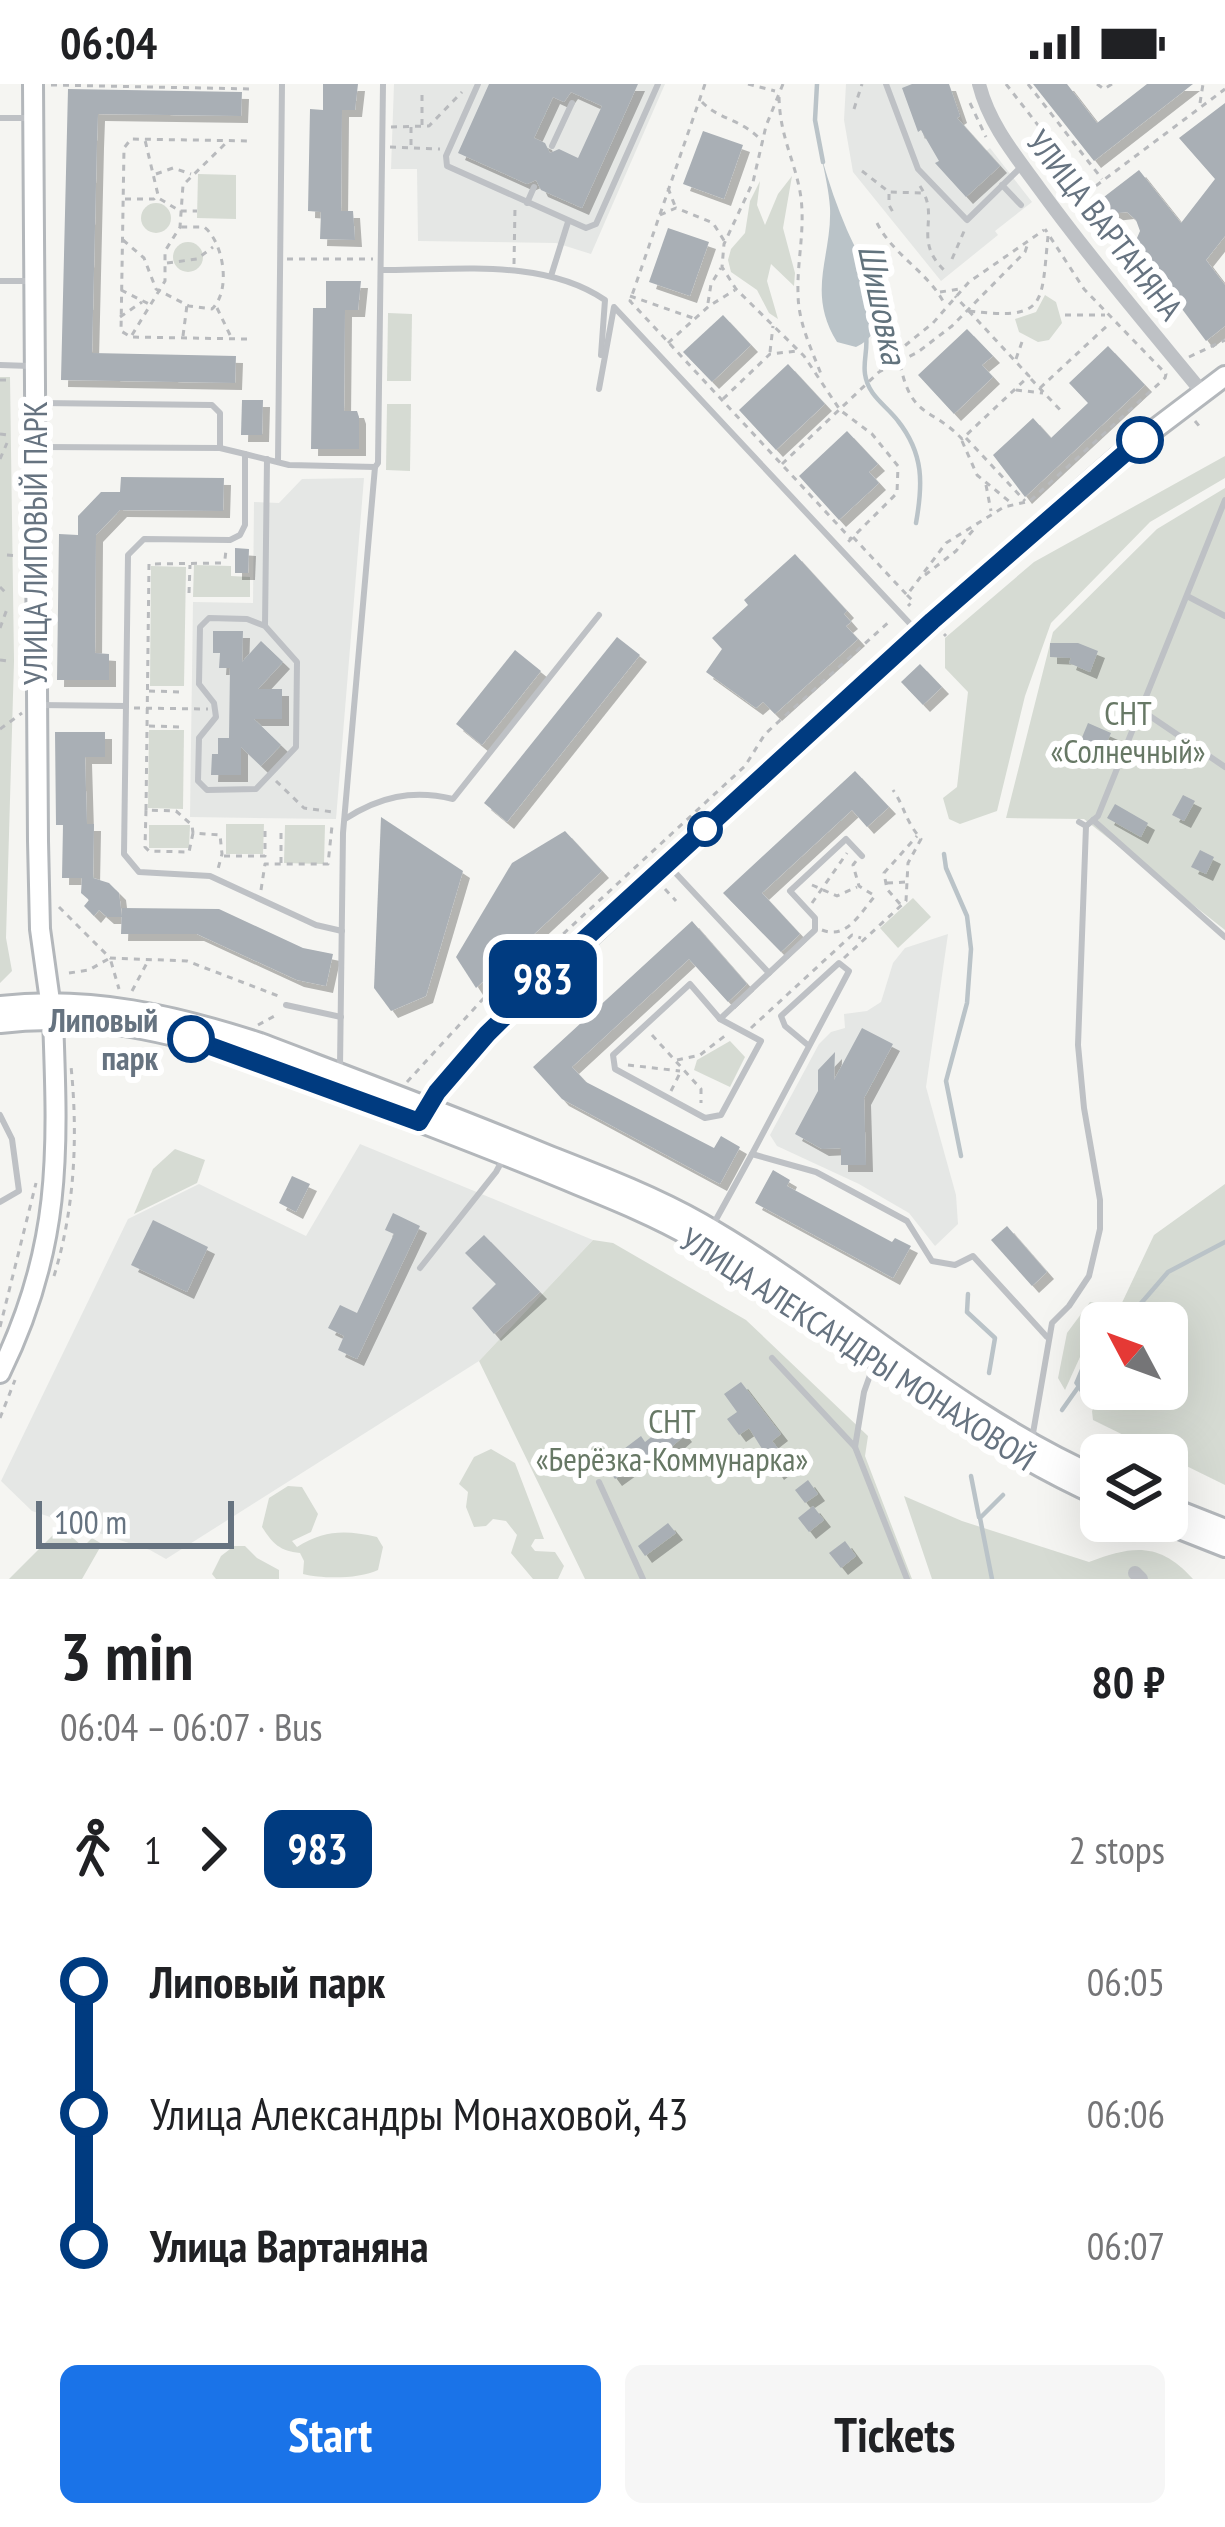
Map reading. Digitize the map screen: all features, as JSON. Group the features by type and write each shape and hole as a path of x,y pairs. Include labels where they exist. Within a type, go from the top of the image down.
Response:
{"main road":[{"name":"УЛИЦА ЛИПОВЫЙ ПАРК","path":"0,1373 40,1268 51,1219 58,1119 40,929 33,84"},
{"path":"423,1115 487,1034 667,864 1118,457 1225,376"},
{"name":"УЛИЦА АЛЕКСАНДРЫ МОНАХОВОЙ","path":"0,1006 138,1010 204,1024 340,1074 504,1155 688,1235 769,1285 992,1441 1080,1488"},
{"name":"УЛИЦА АЛЕКСАНДРЫ МОНАХОВОЙ","path":"0,1023 51,1009 199,1041 628,1188 711,1229 969,1407 1080,1468"},
{"path":"1188,1514 1225,1529"},
{"path":"1188,1532 1225,1547"}],"street":[{"name":"УЛИЦА ВАРТАНЯНА","path":"979,84 992,119 1022,165 1202,392"}],"lane":[{"path":"278,461 282,84"},
{"path":"340,1074 344,819 379,460 383,84"},
{"path":"474,84 446,164 586,228 596,224 658,84"},
{"path":"886,84 922,176 967,220 1022,165"},
{"path":"552,146 572,103"},
{"path":"0,118 33,118"},
{"path":"1002,185 1021,205"},
{"path":"527,203 534,187"},
{"path":"550,276 568,221"},
{"path":"381,270 514,271 550,276 591,290 605,300 599,389 614,307 919,632"},
{"path":"0,281 33,281"},
{"path":"0,365 34,366"},
{"path":"34,403 212,405 220,413 220,448"},
{"path":"34,447 220,448 292,466 375,466"},
{"path":"245,454 244,525 239,535 226,540 144,539 131,549 124,854 145,874 215,878 311,923 342,931"},
{"path":"265,626 267,459"},
{"path":"1086,823 1099,816 1225,500"},
{"path":"1186,596 1225,616"},
{"path":"344,819 401,795 453,799 599,616"},
{"path":"209,618 248,619 265,626 292,653 297,666 296,747 254,790 201,787 199,738 215,719 216,709 200,684 201,623 209,618"},
{"path":"36,705 126,707"},
{"path":"1141,710 1225,767"},
{"path":"1086,823 1225,937"},
{"path":"1030,1444 1047,1337 1052,1323 1088,1276 1100,1228 1078,1045 1086,823"},
{"path":"720,1019 815,928 815,918 790,891 847,839 862,856"},
{"path":"667,864 769,973"},
{"path":"711,1229 752,1154 809,1046 849,970 839,963 781,1016 785,1026 809,1046"},
{"path":"690,984 720,1019 746,1033 761,1041 722,1115 702,1116 615,1070 613,1055 690,984"},
{"path":"286,1005 341,1017"},
{"path":"0,1115 12,1139 19,1191 0,1202"},
{"path":"752,1154 816,1172 907,1221 921,1240 924,1254 940,1265 955,1265 973,1256 1047,1337"},
{"path":"420,1268 496,1172 504,1155"},
{"path":"772,1358 855,1447 907,1579"},
{"path":"855,1447 864,1392 876,1361"},
{"path":"599,1482 643,1579"}],"path":[{"path":"383,127 433,123 474,84"},
{"path":"705,84 631,303 921,609"},
{"path":"748,84 779,91"},
{"path":"709,306 725,242 749,193 783,84"},
{"path":"854,110 862,84"},
{"path":"1006,84 1089,191"},
{"path":"1028,84 1103,181"},
{"path":"1097,84 1104,89 1112,84"},
{"path":"58,85 253,89"},
{"path":"1200,105 1203,85"},
{"path":"1069,208 1218,94 1222,86"},
{"path":"779,91 784,146 802,206 799,307 824,380 840,410 886,449 901,480 889,503 853,537"},
{"path":"422,95 422,127"},
{"path":"700,99 710,111 744,124 764,143"},
{"path":"692,120 710,111"},
{"path":"411,127 411,147"},
{"path":"247,339 131,337 122,331 120,317 125,143 131,139 252,141"},
{"path":"145,139 158,196"},
{"path":"131,337 165,281 166,250 180,227 182,187 227,141"},
{"path":"392,147 427,147"},
{"path":"910,152 909,169 931,206 925,236 933,257 947,273"},
{"path":"154,175 173,168 192,174"},
{"path":"862,171 890,192 924,192"},
{"path":"668,188 676,208"},
{"path":"890,192 889,205 895,216"},
{"path":"123,199 158,196 180,211 197,211"},
{"path":"514,271 515,197"},
{"path":"658,216 676,208 709,220 725,242"},
{"path":"952,259 967,220"},
{"path":"782,464 962,289 991,264 1046,232 1052,222"},
{"path":"877,223 946,307"},
{"path":"180,227 207,228 226,279 216,308 232,339"},
{"path":"968,311 1023,314 1034,308 1043,286 1046,232"},
{"path":"907,595 946,543 1012,504 1027,503 1165,378 1106,315 1046,232"},
{"path":"122,239 142,255 159,291 188,305 216,308"},
{"path":"879,372 937,339 1025,252 1028,243"},
{"path":"165,263 187,262 214,246"},
{"path":"921,273 933,257"},
{"path":"280,258 381,260"},
{"path":"722,267 736,289 773,322 824,380"},
{"path":"668,343 736,289"},
{"path":"938,292 962,289"},
{"path":"121,290 150,305"},
{"path":"630,296 694,319"},
{"path":"955,296 1063,412"},
{"path":"120,317 143,301"},
{"path":"183,338 188,305"},
{"path":"1065,315 1106,315"},
{"path":"1015,390 1042,391 1112,321"},
{"path":"770,354 773,322"},
{"path":"1015,362 1024,338"},
{"path":"1188,357 1225,340"},
{"path":"721,400 770,354 799,350"},
{"path":"899,362 904,384 918,409 950,426 1027,503"},
{"path":"963,438 1029,376"},
{"path":"1196,421 1200,427"},
{"path":"963,438 969,464 1012,504"},
{"path":"0,459 7,443"},
{"path":"986,484 992,514"},
{"path":"923,576 956,551 976,526"},
{"path":"146,810 176,811 192,825 189,852 149,851 146,810 149,564 222,562 226,540"},
{"path":"189,593 190,562"},
{"path":"407,1082 483,1000 562,935 745,766 765,734 914,601"},
{"path":"0,628 7,609"},
{"path":"147,692 182,692"},
{"path":"0,729 36,705"},
{"path":"126,707 216,709"},
{"path":"147,726 182,727"},
{"path":"271,776 304,808 336,812"},
{"path":"839,963 906,901 908,863 921,839 904,819 904,806 893,790"},
{"path":"265,864 327,865 331,828 344,819"},
{"path":"258,898 264,884 266,827"},
{"path":"280,865 281,829"},
{"path":"193,833 218,833 222,838 215,878"},
{"path":"902,905 884,872 918,836"},
{"path":"805,907 820,896 852,845"},
{"path":"222,856 265,856"},
{"path":"815,928 832,934 845,931 875,896 859,886 853,865"},
{"path":"803,878 836,896 859,886"},
{"path":"886,883 907,882"},
{"path":"664,888 676,901"},
{"path":"59,908 110,958 118,989"},
{"path":"746,1033 851,935 865,939"},
{"path":"69,973 96,967 110,958 191,962 279,995 286,1005 258,1025"},
{"path":"132,991 148,960"},
{"path":"644,1026 701,1089 702,1116"},
{"path":"675,1060 700,1055 736,1028"},
{"path":"614,1064 681,1069"},
{"path":"668,1098 681,1069"}],"shaded area":[{"path":"394,84 665,84 591,254 556,243 418,241 417,169 391,169"},
{"path":"846,84 949,84 967,133 986,151 990,148 1032,202 941,281 853,172 844,120"},
{"path":"822,159 875,292 877,324 856,347 837,342 823,307 830,208"},
{"path":"364,478 336,819 190,817 193,602 253,603 254,502 279,503 302,479"},
{"path":"948,934 926,1087 956,1195 958,1224 935,1246 909,1213 777,1146 770,1135 819,1044 831,1032 845,1028 844,1014 867,1011 881,1002 893,963 905,948"},
{"path":"360,1144 593,1240 479,1361 166,1559 32,1511 1,1481 128,1219 199,1184 306,1236"}],"green space":[{"path":"198,174 236,175 236,219 197,218"},
{"path":"792,176 783,228 794,286 771,264 767,281 778,319 769,313 757,290 731,272 728,260 745,233 750,201 760,181 757,205 765,225"},
{"path":"156,203 171,218 156,233 141,218"},
{"path":"188,242 203,257 188,272 173,257"},
{"path":"1045,295 1056,302 1062,323 1049,340 1038,342 1019,332 1015,319 1036,312"},
{"path":"388,313 412,314 411,381 387,381"},
{"path":"0,377 10,377 14,661 6,938 12,971 0,983"},
{"path":"387,404 411,404 410,471 386,470"},
{"path":"1225,456 1225,478 1150,522 1051,623 1025,696 997,811 960,824 949,819 943,798 957,787 968,692 945,668 945,638 1034,562"},
{"name":"СНТ «Солнечный»","path":"1225,488 1225,930 1084,819 1006,818 1053,632 1157,529"},
{"path":"194,565 231,566 231,576 250,577 250,597 193,597"},
{"path":"151,566 186,567 184,686 150,686"},
{"path":"149,730 184,730 183,809 148,808"},
{"path":"226,824 264,824 263,854 226,854"},
{"path":"149,825 190,825 189,848 149,848"},
{"path":"285,825 325,825 324,864 284,863"},
{"path":"913,898 931,917 898,948 880,928"},
{"path":"730,1041 745,1057 730,1087 694,1070 697,1060"},
{"path":"175,1149 205,1160 197,1183 134,1214 153,1169"},
{"path":"1225,1184 1225,1485 1188,1467 1188,1434 1121,1434 1093,1420 1093,1410 1188,1410 1188,1302 1122,1302 1154,1235"},
{"name":"СНТ «Берёзка-Коммунарка»","path":"593,1240 613,1243 746,1320 868,1436 865,1456 912,1579 585,1579 479,1361"},
{"path":"1080,1315 1080,1357 1065,1390 1058,1378 1067,1333"},
{"path":"491,1449 515,1463 544,1539 535,1539 531,1546 535,1551 555,1552 564,1566 558,1579 533,1579 511,1553 517,1535 506,1521 493,1519 486,1526 474,1527 466,1507 468,1492 459,1484 474,1457"},
{"path":"288,1486 302,1487 318,1514 311,1532 292,1541 297,1547 336,1533 377,1537 383,1547 378,1570 341,1577 303,1574 300,1553 278,1546 262,1527 269,1498"},
{"path":"904,1496 962,1521 1089,1562 1133,1550 1157,1553 1193,1579 932,1579"},
{"path":"61,1527 83,1547 92,1538 102,1544 82,1579 9,1579"},
{"path":"234,1546 245,1546 279,1570 279,1579 216,1579 212,1574 221,1556"}],"building":[{"path":"323,84 358,84 355,110 342,110 341,211 353,211 355,240 320,239 321,212 308,211 310,109 323,110"},
{"path":"489,84 638,84 582,208 541,190 536,180 527,184 458,153","holes":["571,92 602,106 578,158 559,149 550,153 545,143 534,138 553,97 564,102"]},
{"path":"949,84 957,118 1000,166 966,197 935,163 939,161 921,130 918,132 902,88"},
{"path":"1033,84 1067,84 1097,123 1147,84 1193,84 1094,161"},
{"path":"68,89 242,92 241,116 98,114 97,141 92,353 236,356 235,383 61,380"},
{"path":"1225,103 1225,236 1206,260 1225,285 1225,326 1206,341 1134,245 1140,231 1136,220 1127,212 1110,214 1100,200 1139,170 1181,223 1215,179 1179,138"},
{"path":"703,131 743,145 724,199 683,184"},
{"path":"668,228 709,242 690,296 649,282"},
{"path":"326,281 361,281 358,310 345,310 344,411 357,411 359,449 311,449 313,308 326,308"},
{"path":"723,315 751,345 712,382 683,352"},
{"path":"967,329 993,356 982,365 993,377 954,414 918,375"},
{"path":"1108,346 1145,385 1025,497 993,455 1033,418 1051,438 1088,403 1069,383"},
{"path":"788,364 825,404 776,450 739,410"},
{"path":"242,400 263,400 262,435 241,435"},
{"path":"847,431 878,464 869,472 879,483 839,520 799,476"},
{"path":"121,477 224,478 223,511 120,510 96,535 95,653 109,654 109,680 57,680 59,534 78,535 78,516 101,492 120,492"},
{"path":"235,548 249,549 248,573 235,573"},
{"path":"795,554 847,611 844,614 851,622 846,626 858,639 775,714 763,702 756,708 706,672 722,649 712,638 748,605 744,600"},
{"path":"213,631 243,631 242,662 261,641 283,662 258,689 282,689 282,719 254,719 281,745 261,766 241,747 241,775 211,775 218,738 229,738 230,668 219,668"},
{"path":"617,637 640,655 507,822 484,803"},
{"path":"1050,643 1078,643 1098,651 1090,672 1069,663 1071,658 1050,657"},
{"path":"515,650 541,671 482,745 456,724"},
{"path":"920,664 942,687 923,705 901,682"},
{"path":"1088,723 1111,733 1099,761 1076,752"},
{"path":"55,732 105,732 105,757 85,757 87,824 94,824 93,878 109,883 119,893 122,917 107,917 99,910 94,916 84,906 89,900 81,893 82,878 62,878"},
{"path":"855,771 889,807 867,827 852,810 762,893 800,934 781,952 723,893"},
{"path":"1183,795 1195,801 1184,821 1172,815"},
{"path":"1115,804 1148,823 1141,837 1107,818"},
{"path":"381,817 463,871 426,996 391,1011 374,988"},
{"path":"565,831 602,871 476,988 456,957 512,863"},
{"path":"1200,850 1214,857 1206,874 1191,867"},
{"path":"122,908 219,909 303,948 333,954 326,986 297,980 197,934 121,934"},
{"path":"692,921 747,984 728,1002 689,959 572,1067 586,1082 714,1148 721,1136 740,1147 720,1184 562,1099 533,1067"},
{"path":"862,1028 893,1044 864,1098 866,1165 841,1165 841,1148 822,1149 795,1134 818,1091 818,1070 835,1052 834,1080"},
{"path":"773,1170 790,1180 787,1186 892,1242 895,1238 911,1246 893,1278 755,1203"},
{"path":"292,1176 310,1184 296,1212 279,1203"},
{"path":"393,1213 420,1226 357,1359 338,1350 344,1336 328,1328 340,1305 357,1313 394,1234 385,1230"},
{"path":"153,1220 208,1247 187,1292 131,1265"},
{"path":"1007,1226 1047,1272 1032,1286 991,1240"},
{"path":"484,1235 540,1292 494,1334 472,1308 496,1284 465,1253"},
{"path":"741,1382 781,1434 772,1441 790,1463 777,1473 749,1428 739,1435 727,1419 737,1412 724,1394"},
{"path":"673,1420 685,1435 666,1452 661,1446 615,1479 604,1464 641,1436 645,1442"},
{"path":"808,1480 818,1494 805,1503 795,1490"},
{"path":"813,1506 824,1520 809,1532 798,1518"},
{"path":"668,1523 676,1533 645,1556 638,1546"},
{"path":"845,1541 856,1556 841,1568 829,1553"}],"waterway":[{"name":"Шишовка","path":"817,84 815,120 823,162"},
{"name":"Шишовка","path":"866,336 867,382 907,433 917,457 916,523"},
{"path":"944,854 967,916 971,949 967,1003 946,1081 961,1156"},
{"path":"1142,1302 1168,1272 1225,1242"},
{"path":"968,1294 967,1312 995,1338 989,1373"},
{"path":"1062,1410 1079,1386"},
{"path":"971,1476 979,1517"},
{"path":"992,1579 980,1518 1003,1495"}],"bus line":[{"name":"983","path":"191,1039 419,1122 437,1092 487,1034 575,948 932,621 1140,440"}],"place":[{"name":"Липовый парк","path":"191,1039"}]}
